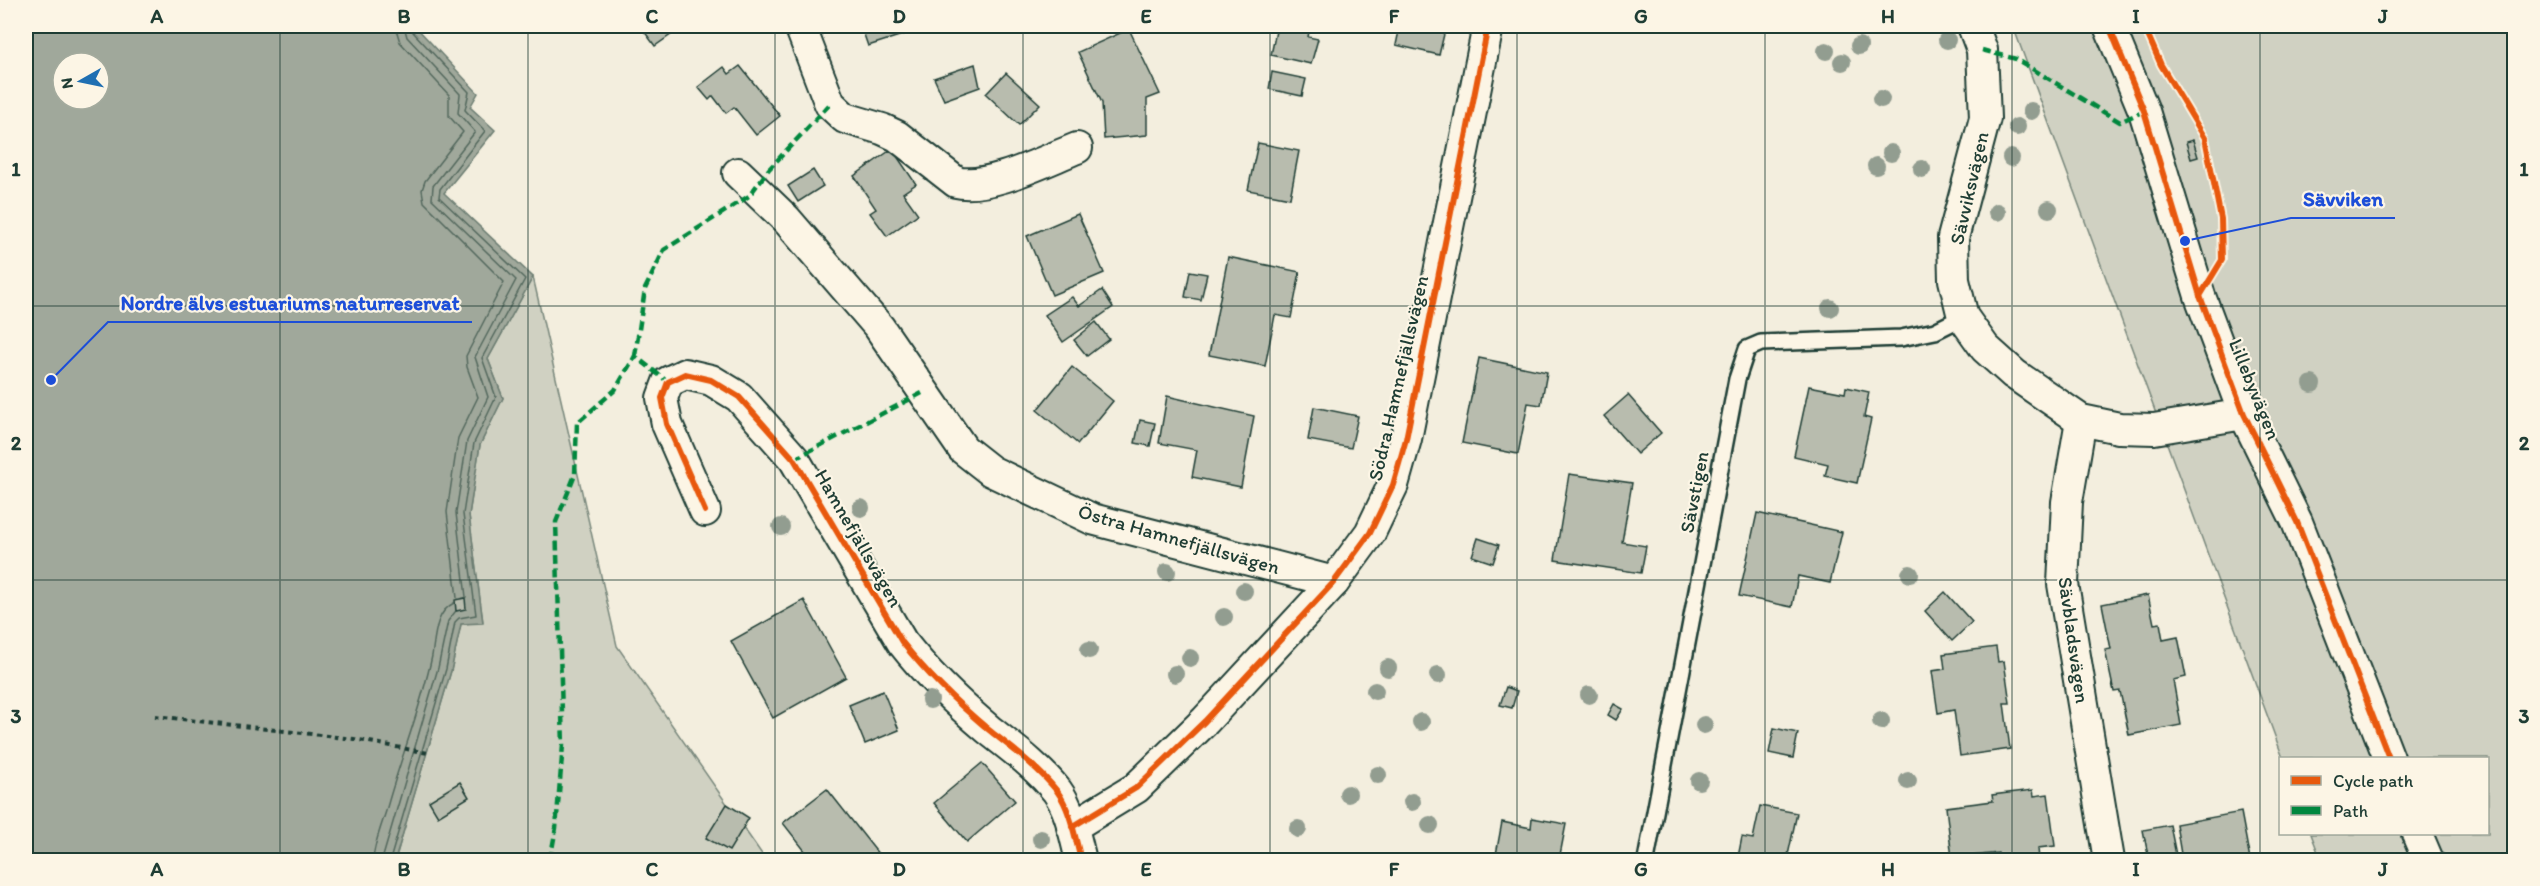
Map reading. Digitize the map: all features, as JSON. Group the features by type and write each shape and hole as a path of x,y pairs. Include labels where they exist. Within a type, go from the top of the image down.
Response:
{"street":[{"path":"800,26 830,104 845,118 897,136 956,182 967,185 991,180 1077,148"},
{"name":"Södra Hamnefjällsvägen","path":"1072,827 1136,788 1205,721 1334,582 1370,533 1393,485 1406,439 1488,26"},
{"name":"Sävviksvägen","path":"1973,26 1982,50 1985,118 1953,238 1954,280 1963,316 1985,348 2014,374 2081,420 2119,428 2154,429 2244,414"},
{"name":"Lillebyvägen","path":"2109,26 2144,111 2200,296 2244,414 2297,522 2388,757"},
{"name":"Östra Hamnefjällsvägen","path":"738,173 786,219 879,327 963,449 991,471 1092,519 1334,582"},
{"name":"Hamnefjällsvägen","path":"705,511 667,424 662,398 668,382 685,375 711,380 739,397 794,459 902,642 918,663 987,728 1035,767 1058,793 1072,827 1081,861"},
{"name":"Sävbladsvägen","path":"2081,420 2067,502 2063,584 2109,861"},
{"path":"2417,835 2428,861"}],"lane":[{"name":"Sävstigen","path":"1646,861 1737,379 1747,349 1761,343 1901,338 1935,331 1963,316"}],"path":[{"path":"154,716 354,739 428,753"},
{"path":"332,861 371,856 380,861"}],"shaded area":[{"path":"2013,26 2514,26 2514,860 2321,860 2311,835 2489,835 2489,757 2283,757"},
{"path":"533,277 617,646 766,860 395,860 451,671 461,624 483,622 469,515 480,445 503,398 488,359"}],"water":[{"path":"26,26 415,26 478,93 470,107 495,130 444,193 533,277 488,359 503,398 480,445 469,515 483,623 461,624 451,671 395,860 26,860"}],"building":[{"path":"652,26 666,26 672,34 655,46 644,31"},
{"path":"861,26 920,26 921,29 868,46"},
{"path":"1277,26 1310,26 1308,37 1318,39 1311,64 1271,55"},
{"path":"1400,26 1446,26 1439,55 1396,45"},
{"path":"1129,29 1160,94 1147,99 1147,135 1104,139 1102,103 1078,52"},
{"path":"975,64 980,87 944,100 934,78"},
{"path":"740,66 780,116 756,135 734,107 726,113 713,96 709,100 698,87 724,67 729,74"},
{"path":"1272,72 1306,79 1302,96 1269,89"},
{"path":"1006,73 1040,104 1019,125 986,94"},
{"path":"2193,140 2198,157 2191,159 2186,142"},
{"path":"1258,143 1299,151 1290,198 1248,190"},
{"path":"892,149 916,184 903,193 918,214 887,236 870,213 876,209 854,176"},
{"path":"813,170 823,186 798,202 788,186"},
{"path":"1078,214 1104,273 1052,295 1027,236"},
{"path":"1228,257 1300,272 1291,318 1275,315 1265,366 1209,355"},
{"path":"1190,271 1207,274 1201,300 1185,297"},
{"path":"1102,290 1113,307 1063,342 1045,315 1072,297 1079,306"},
{"path":"1096,322 1109,339 1087,356 1074,340"},
{"path":"1479,358 1547,372 1541,405 1528,403 1518,454 1462,443"},
{"path":"1072,367 1113,401 1078,444 1037,410"},
{"path":"1809,386 1845,393 1846,387 1869,392 1864,417 1871,419 1857,483 1825,476 1828,464 1794,456"},
{"path":"1628,395 1661,433 1637,454 1604,416"},
{"path":"1167,396 1254,416 1241,487 1192,477 1197,450 1159,443"},
{"path":"1314,407 1358,416 1351,448 1308,440"},
{"path":"1140,420 1155,423 1150,446 1135,443"},
{"path":"1569,474 1632,483 1622,542 1646,546 1641,573 1555,560"},
{"path":"1757,513 1842,532 1830,583 1798,576 1792,607 1739,596"},
{"path":"1478,538 1499,545 1493,563 1472,556"},
{"path":"1945,592 1972,622 1952,641 1925,611"},
{"path":"2148,595 2154,624 2160,623 2163,640 2178,637 2186,677 2173,680 2181,725 2129,735 2120,691 2114,692 2105,650 2111,649 2102,604"},
{"path":"465,598 466,609 456,611 455,600"},
{"path":"804,600 846,677 773,718 731,641"},
{"path":"1996,647 1998,662 2004,661 2010,703 2004,703 2010,749 1960,756 1954,710 1938,713 1932,671 1945,669 1943,654"},
{"path":"1506,687 1517,691 1512,708 1500,705"},
{"path":"883,691 899,730 865,744 849,705"},
{"path":"1614,704 1623,709 1616,720 1608,715"},
{"path":"1774,728 1798,733 1793,758 1769,753"},
{"path":"982,763 1015,801 967,842 934,803"},
{"path":"460,782 469,797 438,816 429,801"},
{"path":"827,789 883,860 812,860 783,823"},
{"path":"2033,790 2034,796 2048,794 2055,846 2038,848 2039,860 1999,860 1998,853 1952,858 1946,807 1993,801 1992,795"},
{"path":"727,804 749,818 729,851 706,838"},
{"path":"1760,806 1797,813 1787,860 1749,860 1738,857 1742,837 1753,839"},
{"path":"2241,812 2250,860 2182,860 2176,824"},
{"path":"1532,818 1566,824 1559,860 1495,860 1502,822 1531,828"},
{"path":"2170,825 2177,860 2149,860 2143,830"}],"marked path":[{"path":"1982,50 2016,59 2120,122 2144,111"},
{"path":"635,356 645,289 664,250 749,196 769,169 830,104"},
{"path":"550,860 556,828 563,745 556,522 575,475 577,423 615,390 635,356 668,382"},
{"path":"794,459 924,392"}],"cycle path":[{"path":"1072,827 1136,788 1205,721 1334,582 1370,533 1393,485 1406,439 1488,26"},
{"path":"2109,26 2144,111 2200,296 2244,414 2297,522 2389,757"},
{"path":"2144,26 2161,65 2205,138 2221,219 2222,260 2200,296"},
{"path":"705,511 667,424 662,398 668,382 685,374 711,380 739,397 794,459 902,642 954,699 1033,766 1057,791 1069,815 1081,860"}],"place":[{"name":"Sävviken","path":"2185,241"},
{"name":"Nordre älvs estuariums naturreservat","path":"51,380"}]}
